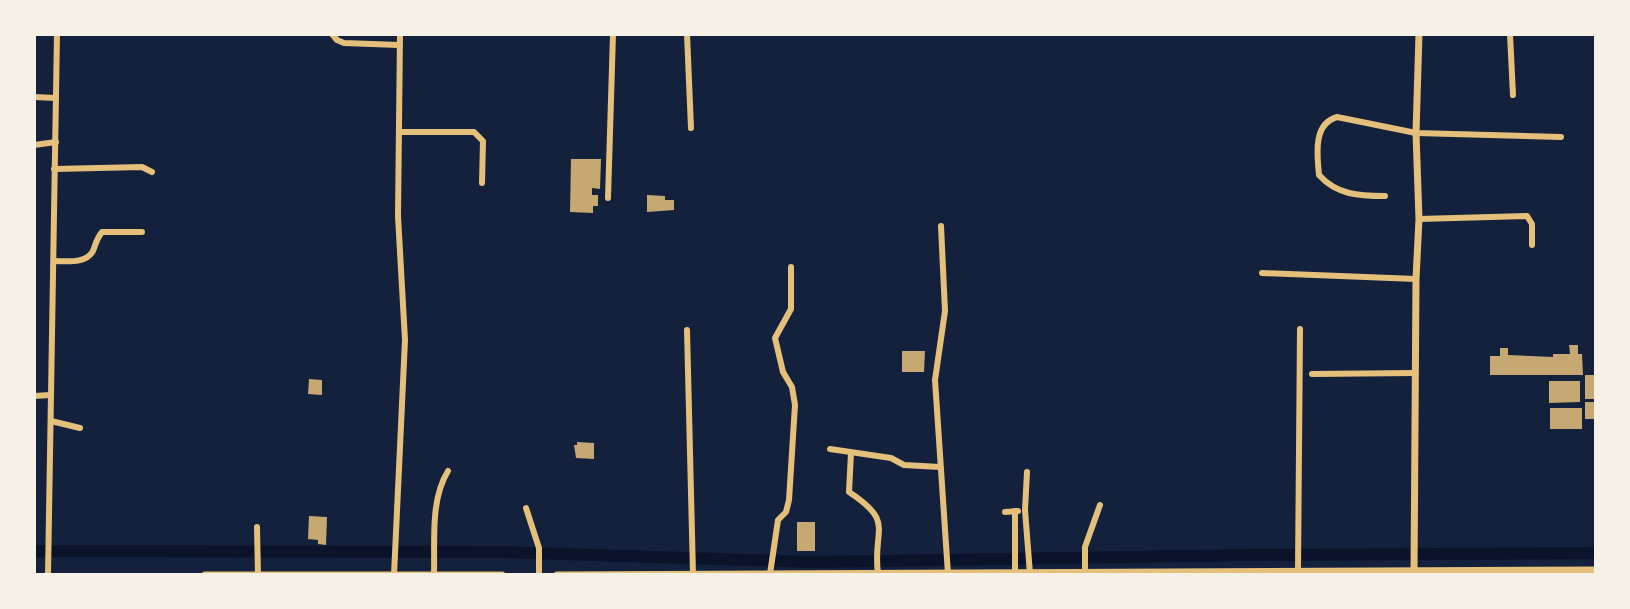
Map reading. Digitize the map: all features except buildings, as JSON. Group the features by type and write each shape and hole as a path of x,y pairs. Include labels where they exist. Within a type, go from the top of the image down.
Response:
{"street":[{"path":"48,575 57,34"},
{"path":"332,34 344,43 399,45"},
{"path":"394,575 405,340 398,216 400,34"},
{"path":"608,198 613,34"},
{"path":"687,34 691,128"},
{"path":"1414,569 1419,34"},
{"path":"1510,34 1513,95"},
{"path":"34,97 56,98"},
{"path":"1385,196 1351,194 1328,185 1319,175 1318,139 1327,120 1337,117 1416,133 1561,137"},
{"path":"399,132 474,132 483,141 482,183"},
{"path":"34,145 56,142"},
{"path":"54,169 142,167 152,172"},
{"path":"1419,219 1527,216 1532,224 1532,245"},
{"path":"941,226 945,311 935,380 948,570"},
{"path":"54,261 86,259 98,234 102,232 142,232"},
{"path":"771,571 778,520 786,512 789,500 795,405 775,338 791,309 791,267"},
{"path":"1262,273 1416,279"},
{"path":"1298,571 1300,329"},
{"path":"687,330 693,574"},
{"path":"1312,374 1415,373"},
{"path":"34,396 50,395"},
{"path":"51,421 80,428"},
{"path":"830,449 891,458 904,465 940,467"},
{"path":"851,453 849,492 870,506 879,520 877,570"},
{"path":"434,575 440,484 448,471"},
{"path":"1027,472 1025,510 1029,569"},
{"path":"1085,574 1085,551 1100,505"},
{"path":"526,508 539,548 539,575"},
{"path":"1005,512 1025,510"},
{"path":"1014,569 1015,511"},
{"path":"257,527 258,575"},
{"path":"557,575 771,571 867,575 877,570 1014,569 1085,574 1414,569 1596,570"},
{"path":"205,575 502,575"}],"waterway":[{"path":"34,551 500,552 813,562 1596,553"}]}
